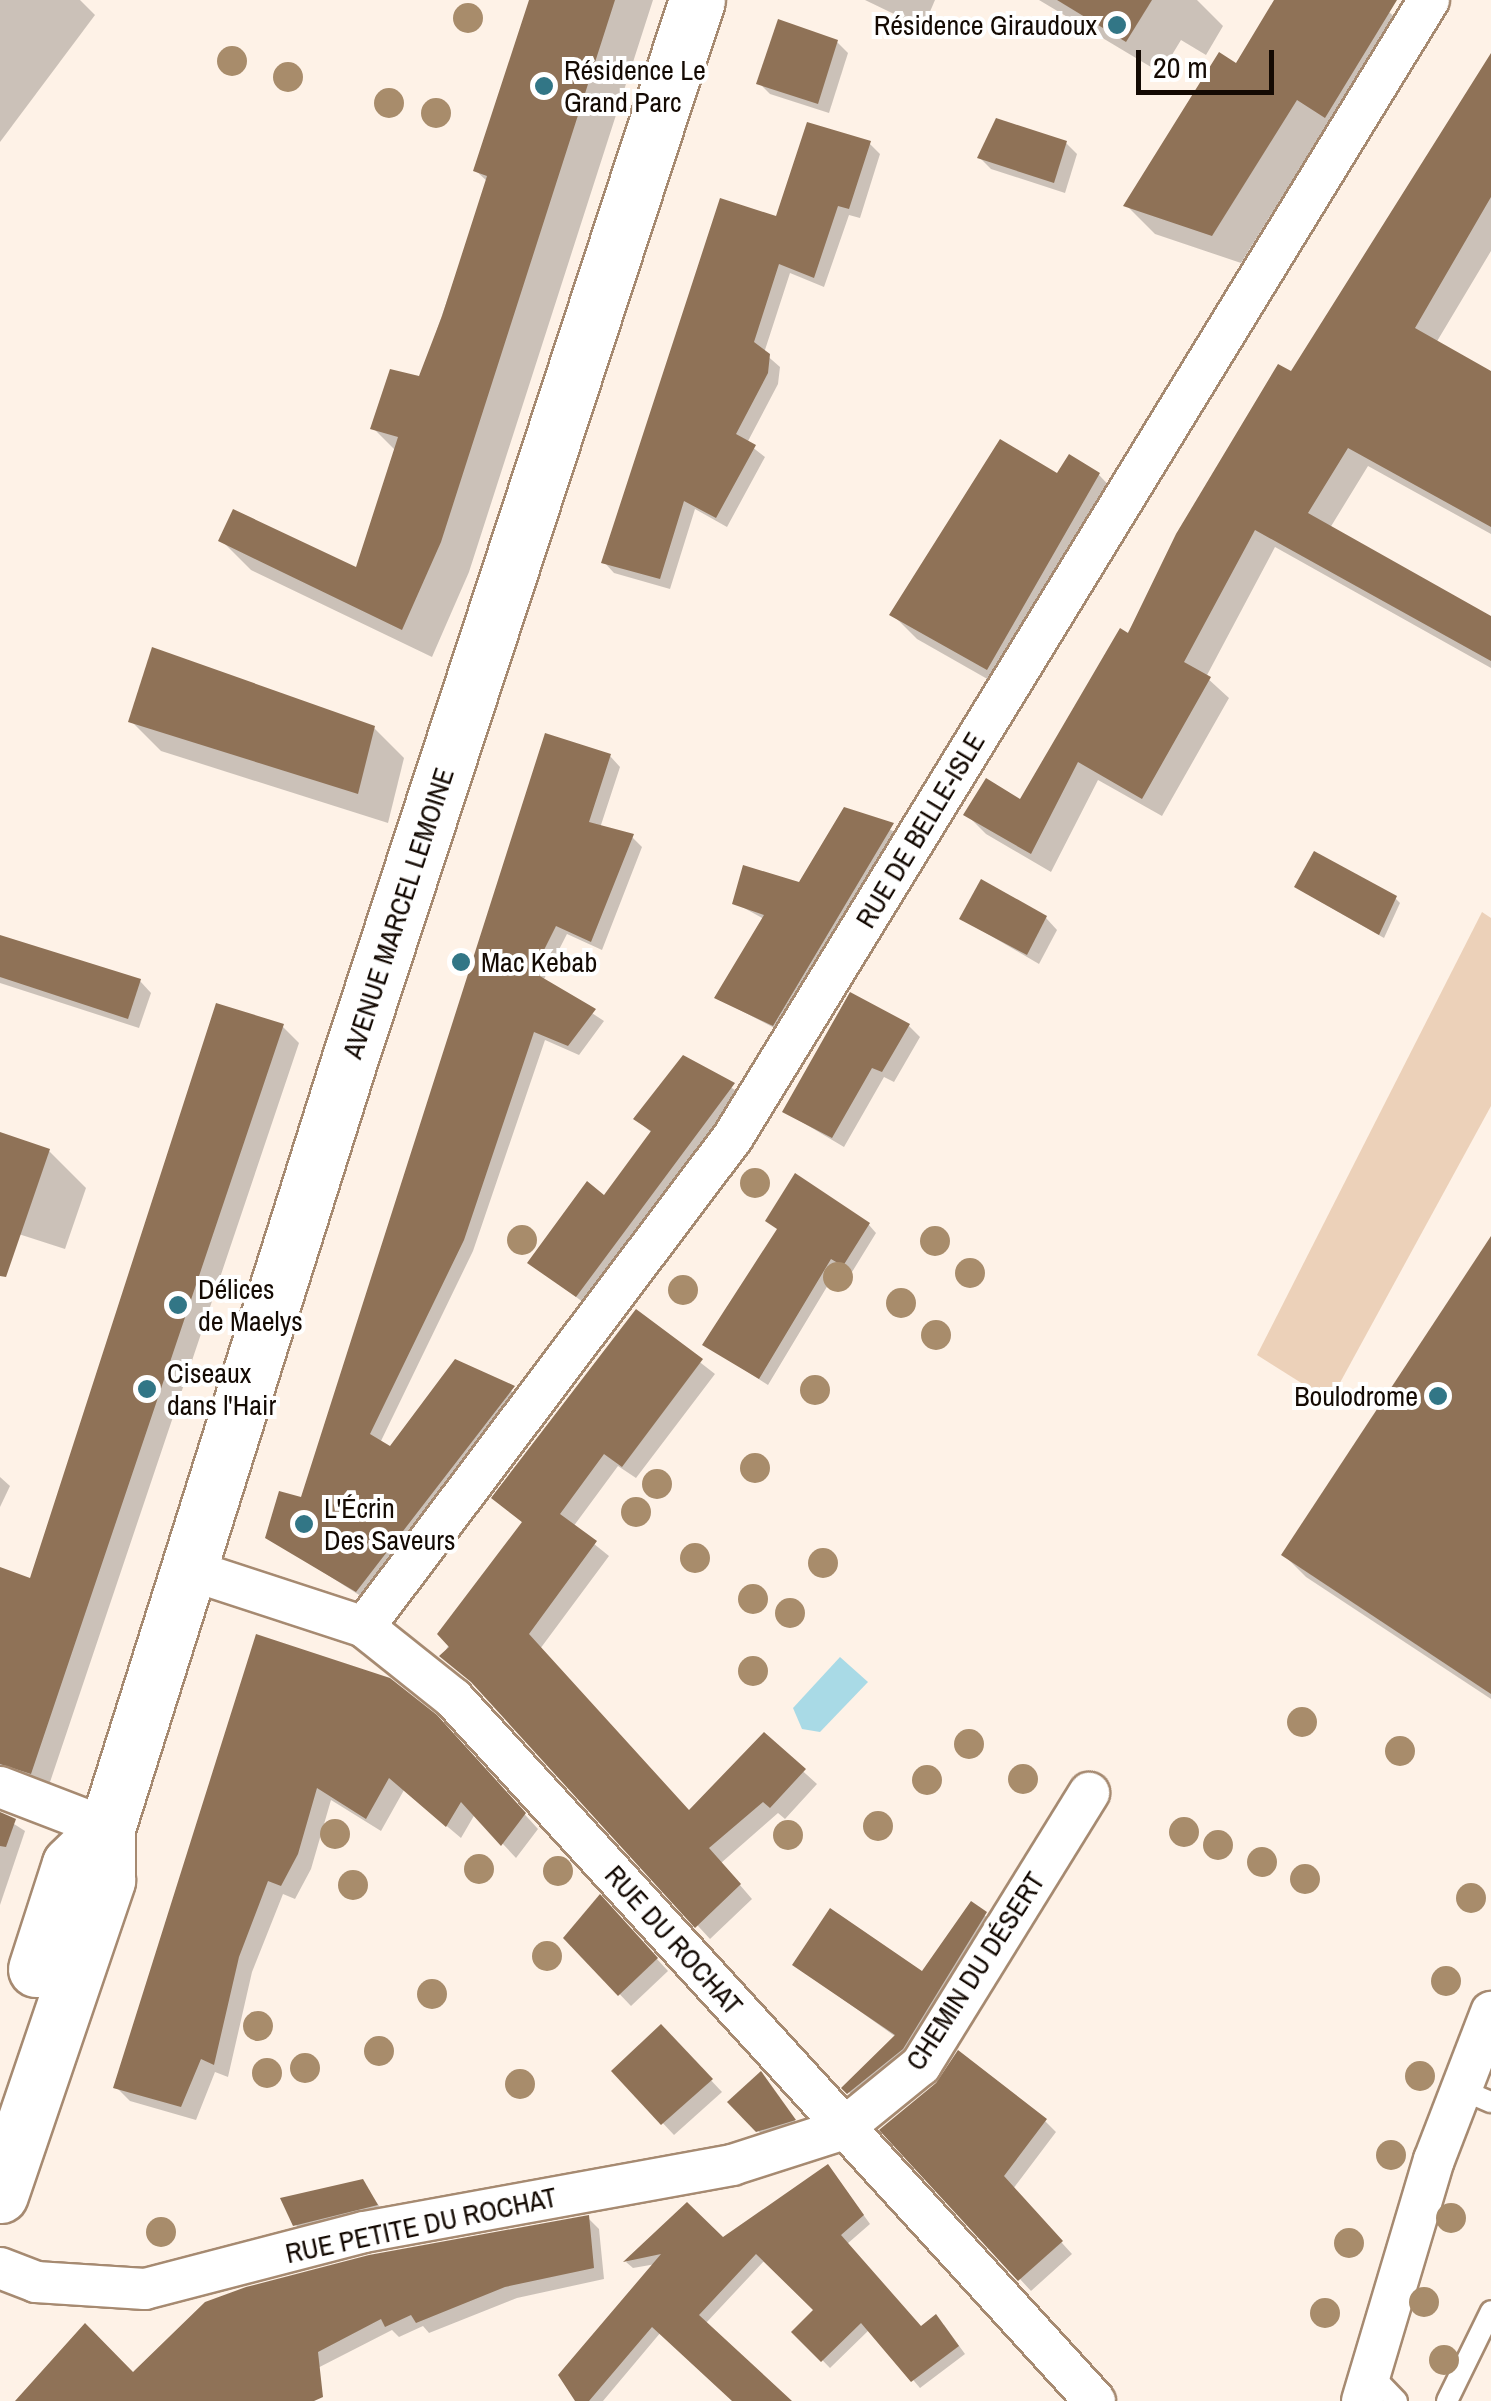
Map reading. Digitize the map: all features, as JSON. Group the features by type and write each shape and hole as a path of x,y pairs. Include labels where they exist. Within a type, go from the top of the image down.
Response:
{"main road":[{"name":"AVENUE MARCEL LEMOINE","path":"0,2195 107,1880 107,1828 350,1058 697,0"},
{"name":"AVENUE MARCEL LEMOINE","path":"0,2080 70,1864 107,1828"}],"street":[{"name":"RUE DE BELLE-ISLE","path":"364,1627 733,1137 1429,0"},
{"name":"RUE DU ROCHAT","path":"190,1570 364,1627 453,1698 691,1956 841,2130 1095,2401"},
{"path":"0,1787 107,1828"},
{"name":"CHEMIN DU DÉSERT","path":"841,2130 921,2065 1089,1793"},
{"path":"1377,2392 1476,2096 1491,2012"},
{"name":"RUE PETITE DU ROCHAT","path":"0,2268 36,2282 145,2289 364,2232 732,2164 841,2130"}],"lane":[{"path":"1447,2401 1491,2311"}],"shaded area":[{"path":"1482,912 1491,918 1491,1106 1330,1401 1257,1355"}],"water":[{"path":"840,1657 868,1682 820,1732 802,1729 793,1708"}],"building":[{"path":"529,0 615,0 441,542 402,630 218,541 233,509 356,567 398,437 370,429 390,369 419,376 442,316 487,176 473,171"},
{"name":"Résidence Giraudoux","path":"1057,0 1152,0 1126,42"},
{"path":"1274,0 1397,0 1325,118 1297,100 1212,236 1123,206 1219,52 1236,63"},
{"path":"778,19 838,40 818,104 756,84"},
{"path":"1491,53 1491,197 1415,328 1491,371 1491,527 1348,448 1308,513 1491,616 1491,661 1255,530 1184,662 1211,677 1142,799 1078,762 1031,854 963,815 986,778 1020,799 1120,628 1128,633 1176,534 1278,364 1291,371"},
{"path":"996,118 1067,141 1054,183 977,158"},
{"path":"807,122 871,141 849,209 838,206 814,278 779,264 754,342 770,354 768,373 736,434 756,445 716,518 684,501 660,579 601,563 720,198 776,216"},
{"path":"1000,439 1057,473 1069,454 1100,473 987,670 889,615"},
{"path":"152,647 375,726 358,794 128,722"},
{"path":"545,733 611,754 589,822 634,834 591,942 556,926 533,972 596,1009 568,1046 534,1032 464,1240 370,1434 390,1446 455,1359 515,1386 356,1592 265,1538 279,1491 301,1497"},
{"path":"844,807 894,823 773,1026 714,998 764,915 732,904 743,865 799,882"},
{"path":"1314,851 1397,896 1379,935 1294,887"},
{"path":"981,879 1047,916 1027,955 959,919"},
{"path":"0,935 141,979 128,1019 0,977"},
{"path":"850,992 910,1024 882,1072 872,1068 832,1138 782,1112"},
{"path":"216,1003 284,1024 31,1774 0,1764 0,1567 30,1578"},
{"path":"683,1055 735,1083 576,1297 527,1263 587,1181 604,1195 651,1131 633,1119"},
{"path":"0,1132 50,1149 6,1277 0,1276"},
{"path":"795,1173 870,1223 843,1266 831,1259 759,1379 702,1345 777,1229 765,1221"},
{"name":"Boulodrome","path":"1491,1236 1491,1694 1281,1555"},
{"path":"636,1309 703,1359 622,1467 604,1454 560,1514 597,1541 529,1634 689,1810 764,1732 806,1769 770,1808 763,1802 709,1848 741,1884 695,1928 471,1682 439,1656 449,1647 437,1634 522,1522 491,1498"},
{"path":"256,1634 390,1678 437,1715 526,1813 501,1846 461,1802 446,1827 389,1778 366,1819 317,1788 298,1854 281,1886 268,1881 239,1957 214,2065 201,2059 181,2107 113,2088"},
{"path":"0,1812 16,1819 6,1847 0,1846"},
{"path":"600,1894 658,1958 618,1996 563,1938"},
{"path":"971,1901 987,1912 903,2049 847,2094 841,2088 895,2035 792,1965 830,1908 922,1971"},
{"path":"661,2024 713,2079 661,2125 611,2071"},
{"path":"958,2050 1047,2119 1004,2176 1063,2241 1018,2281 879,2130 936,2083"},
{"path":"761,2071 796,2120 756,2132 727,2102"},
{"path":"828,2164 864,2215 841,2235 921,2326 936,2314 959,2346 911,2382 861,2323 821,2362 791,2332 813,2310 756,2254 699,2315 792,2401 732,2401 652,2327 589,2401 575,2401 558,2375 661,2254 623,2262 687,2202 723,2237"},
{"path":"363,2179 378,2205 293,2226 280,2198"},
{"path":"589,2215 594,2268 505,2287 416,2323 411,2315 385,2327 381,2319 318,2352 323,2397 314,2401 15,2401 85,2323 133,2372 205,2302 246,2287 369,2255"}],"place":[{"name":"Résidence Giraudoux","path":"1117,25"},
{"name":"Résidence Le Grand Parc","path":"544,86"},
{"name":"Mac Kebab","path":"461,962"},
{"name":"Délices de Maelys","path":"178,1305"},
{"name":"Ciseaux dans l'Hair","path":"147,1389"},
{"name":"Boulodrome","path":"1438,1396"},
{"name":"L'Écrin Des Saveurs","path":"304,1524"}]}
